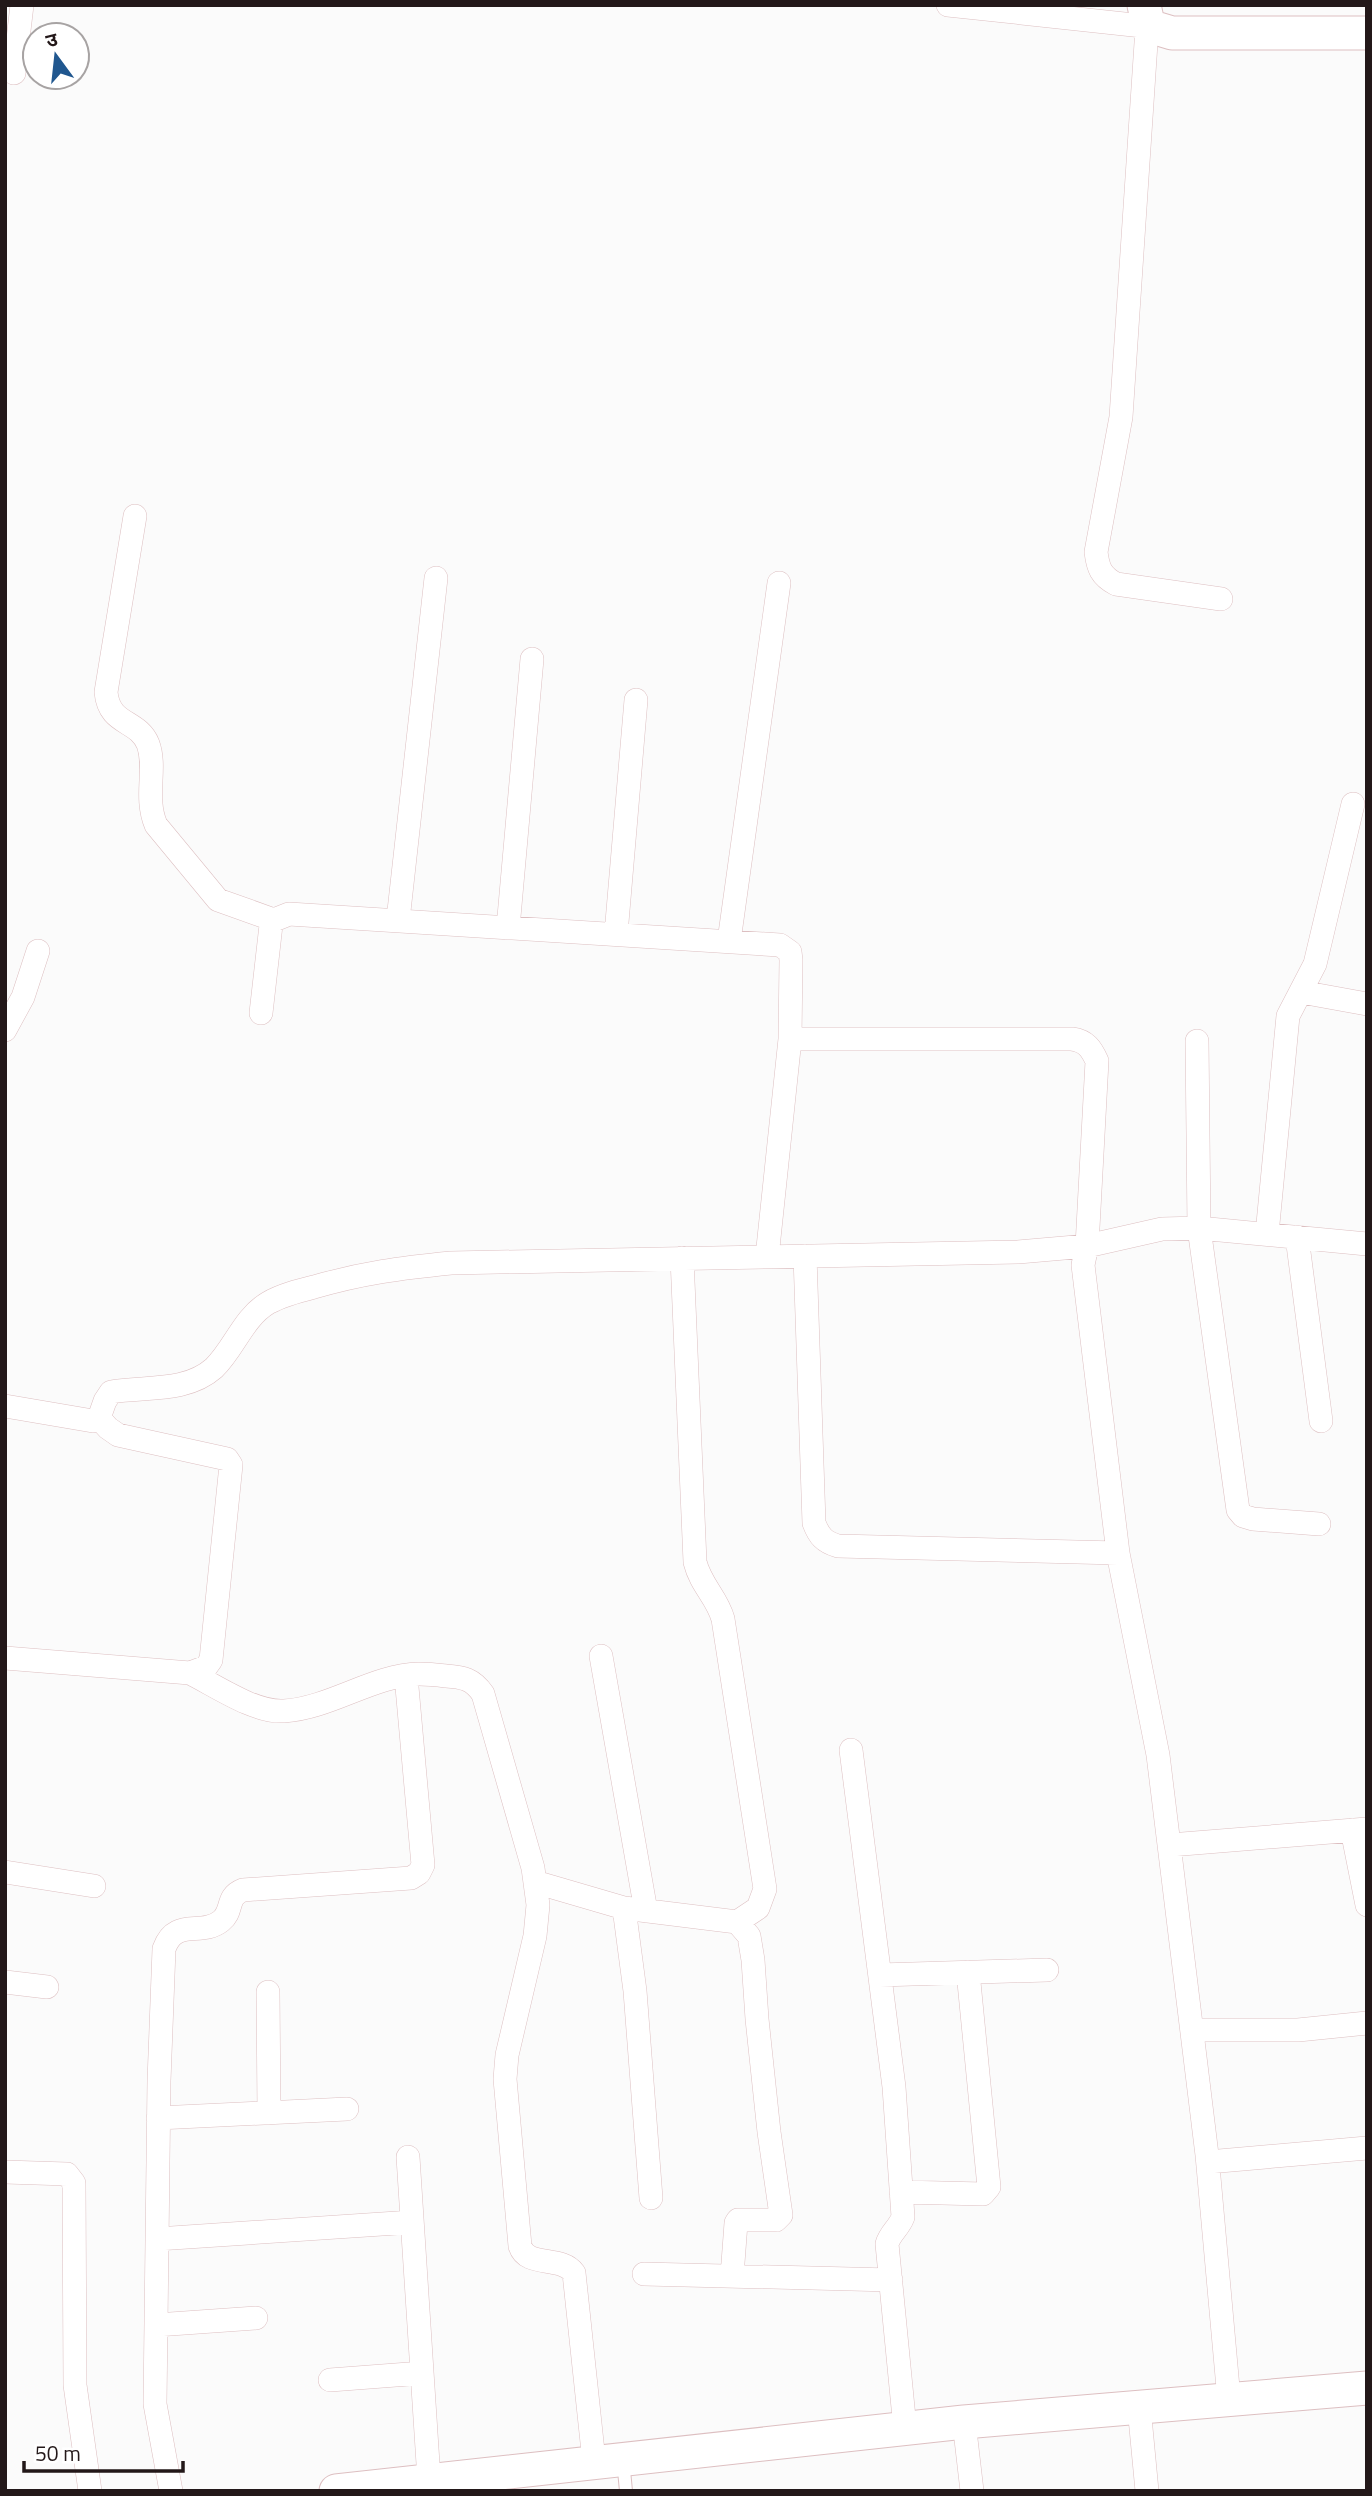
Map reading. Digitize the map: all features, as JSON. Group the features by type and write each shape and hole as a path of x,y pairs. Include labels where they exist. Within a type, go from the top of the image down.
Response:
{"street":[{"path":"14,73 22,5"},
{"path":"948,5 1148,20 1172,33 1367,33"},
{"path":"1148,20 1121,417 1096,552 1097,566 1105,578 1116,584 1221,599"},
{"path":"135,516 106,692 107,701 111,712 139,732 147,742 150,752 150,811 156,825 218,900 274,920"},
{"path":"398,920 436,578"},
{"path":"729,941 779,583"},
{"path":"508,928 532,659"},
{"path":"616,934 636,700"},
{"path":"1267,1234 1288,1016 1315,964 1353,804"},
{"path":"261,1013 271,925 274,920 289,914 780,945 790,952 790,1039 767,1257"},
{"path":"5,1030 23,997 38,951"},
{"path":"1301,992 1367,1004"},
{"path":"790,1039 1081,1041 1091,1048 1097,1061 1087,1246 1083,1265 1118,1553 1158,1755 1170,1845 1208,2162 1229,2399"},
{"path":"1198,1041 1199,1228 1238,1510 1243,1517 1253,1519 1319,1524"},
{"path":"99,1418 104,1401 111,1392 172,1387 193,1381 214,1368 257,1311 271,1302 356,1274 450,1263 1018,1252 1087,1246 1162,1229 1199,1228 1367,1244"},
{"path":"1297,1237 1321,1421"},
{"path":"806,1256 814,1523 819,1535 827,1543 838,1546 1118,1553"},
{"path":"535,1882 635,1910 737,1922 758,1908 765,1889 723,1619 714,1598 703,1585 695,1562 682,1258"},
{"path":"5,1406 88,1421 99,1418"},
{"path":"5,1658 190,1673 199,1671 211,1660 231,1465 227,1459 118,1435 108,1429 99,1418"},
{"path":"601,1656 635,1910 635,1991 651,2198"},
{"path":"190,1673 260,1708 282,1711 313,1706 391,1679 418,1674 461,1677 476,1683 483,1694 535,1882 538,1905 535,1936 507,2055 505,2079 520,2246 522,2253 530,2258 565,2264 574,2273 608,2460"},
{"path":"171,2491 155,2404 158,2118 164,1949 167,1939 174,1932 222,1921 236,1892 411,1878 419,1873 423,1865 407,1676"},
{"path":"851,1750 894,2087 903,2217 887,2244 905,2428"},
{"path":"1170,1845 1360,1830 1367,1906"},
{"path":"5,1872 94,1886"},
{"path":"732,2276 738,2220 776,2220 781,2215 766,2107 754,1960 749,1936 737,1922"},
{"path":"880,1975 1047,1970"},
{"path":"901,2192 983,2194 989,2187 968,1972"},
{"path":"5,1982 47,1987"},
{"path":"268,1992 269,2113"},
{"path":"1192,2030 1298,2031 1367,2023"},
{"path":"158,2118 347,2109"},
{"path":"1208,2162 1367,2148"},
{"path":"408,2157 429,2479"},
{"path":"5,2172 67,2174 74,2183 75,2385 90,2491"},
{"path":"157,2239 412,2222"},
{"path":"644,2274 891,2280"},
{"path":"156,2325 256,2318"},
{"path":"330,2380 422,2372"},
{"path":"336,2491 429,2479 485,2482 608,2460 964,2422 1367,2388"},
{"path":"1139,2407 1147,2491"},
{"path":"964,2422 972,2491"}],"lane":[{"path":"608,2460 626,2491"}]}
